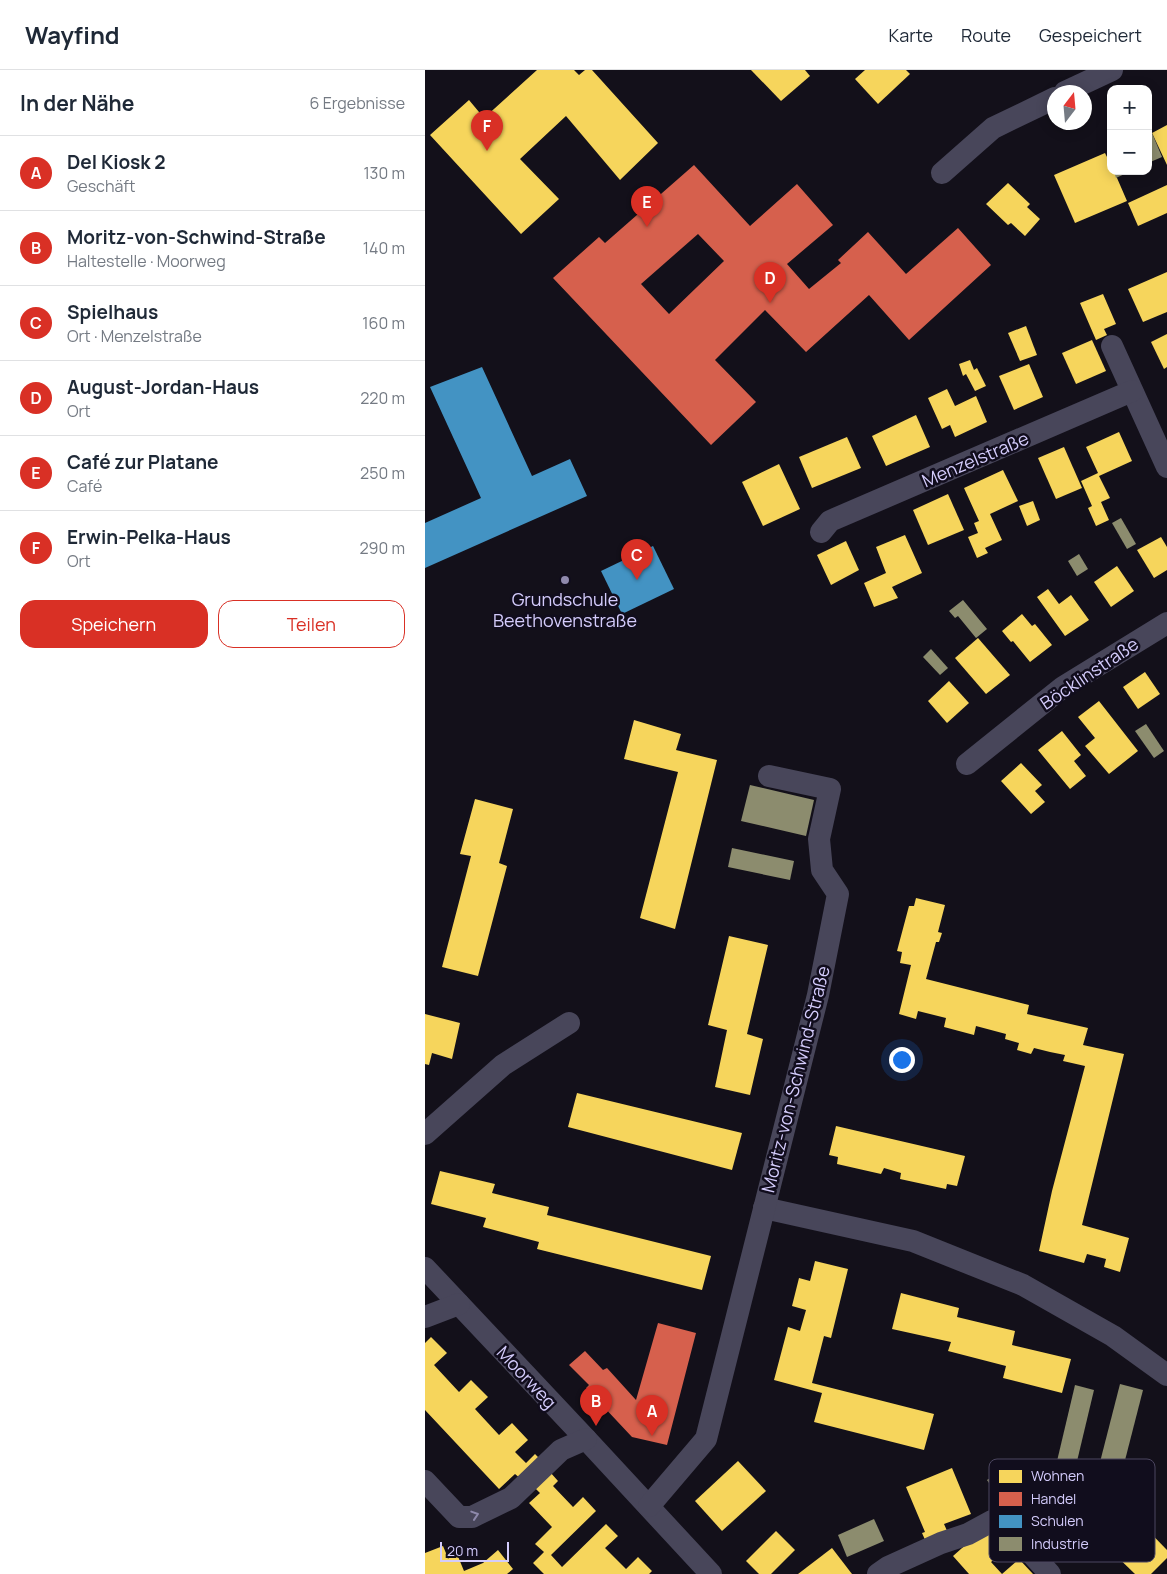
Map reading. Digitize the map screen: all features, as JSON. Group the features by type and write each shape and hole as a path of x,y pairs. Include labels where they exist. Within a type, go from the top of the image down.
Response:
{"street":[{"path":"1080,85 1112,70"},
{"path":"941,174 993,128 1047,102"},
{"path":"1112,346 1167,467"},
{"name":"Menzelstraße","path":"821,532 830,520 1132,391"},
{"name":"Böcklinstraße","path":"967,764 1063,687 1167,624"},
{"name":"Moritz-von-Schwind-Straße","path":"649,1506 706,1439 818,995 838,894 822,870 819,839 830,789 769,776"},
{"path":"425,1134 503,1065 569,1024"},
{"path":"764,1208 913,1241 1023,1285 1113,1336 1167,1375"},
{"name":"Moorweg","path":"425,1268 711,1574"},
{"path":"425,1302 453,1298"},
{"path":"425,1317 453,1298"},
{"path":"425,1481 459,1517 472,1517 511,1498 561,1450 586,1439"},
{"path":"877,1574 888,1566 941,1543 968,1534 989,1523"},
{"path":"1039,1562 1050,1574"}],"building: Wohnen":[{"path":"537,70 574,70 579,75 585,70 592,70 658,143 620,180 566,116 520,159 559,199 521,234 430,135 469,100 484,118"},
{"path":"751,70 805,70 810,76 781,101"},
{"path":"865,70 906,70 910,74 878,104 855,79"},
{"path":"1167,125 1167,165 1152,133"},
{"path":"1105,153 1107,157 1107,175 1116,175 1127,201 1075,223 1054,175"},
{"path":"1008,183 1030,204 1027,207 1040,219 1025,236 1011,223 1008,225 986,204"},
{"path":"1167,185 1167,213 1138,226 1128,203"},
{"path":"1167,272 1167,312 1143,322 1128,289"},
{"path":"1103,294 1116,324 1104,329 1107,335 1096,340 1080,303"},
{"path":"1026,326 1037,355 1020,361 1008,333"},
{"path":"1167,334 1167,367 1164,369 1151,342"},
{"path":"1092,340 1106,371 1076,384 1062,353"},
{"path":"970,360 974,370 977,368 986,386 975,391 966,374 963,376 959,364"},
{"path":"1029,364 1043,397 1014,410 999,376"},
{"path":"947,389 955,406 976,396 987,422 955,437 950,425 942,429 928,398"},
{"path":"916,415 930,447 886,466 872,436"},
{"path":"1119,432 1132,461 1099,476 1110,498 1101,502 1109,520 1096,526 1088,508 1092,506 1081,481 1098,473 1086,447"},
{"path":"847,437 861,468 812,488 799,457"},
{"path":"1064,447 1082,488 1056,499 1038,458"},
{"path":"779,464 800,509 763,526 742,482"},
{"path":"1003,470 1018,501 990,514 1002,540 985,548 988,553 977,558 968,537 978,533 974,523 979,521 964,488"},
{"path":"948,494 964,530 928,545 913,510"},
{"path":"1033,501 1040,520 1027,526 1019,506"},
{"path":"905,535 922,573 892,587 898,598 874,607 864,583 886,573 876,547"},
{"path":"1161,537 1167,547 1167,570 1154,578 1137,550"},
{"path":"846,541 859,570 831,585 817,555"},
{"path":"1117,566 1134,591 1111,607 1094,582"},
{"path":"1048,589 1059,604 1071,595 1089,620 1065,636 1037,597"},
{"path":"1022,614 1032,626 1035,624 1052,645 1030,662 1002,631"},
{"path":"978,638 1010,675 986,694 955,658"},
{"path":"1145,672 1160,694 1138,709 1123,687"},
{"path":"949,681 969,703 947,723 928,701"},
{"path":"1099,701 1138,751 1109,774 1085,746 1095,738 1078,717"},
{"path":"634,720 681,734 676,750 717,760 675,929 640,918 678,772 624,759"},
{"path":"1062,731 1081,755 1074,761 1086,776 1070,789 1038,750"},
{"path":"1021,763 1042,785 1035,791 1045,802 1031,814 1001,781"},
{"path":"475,799 513,809 499,863 507,866 478,976 442,967 471,856 460,854"},
{"path":"916,898 945,905 938,932 942,933 939,942 936,942 926,979 1029,1005 1027,1014 1088,1028 1083,1045 1124,1054 1082,1225 1129,1238 1120,1272 1104,1267 1106,1259 1087,1254 1084,1263 1039,1251 1052,1191 1085,1066 1063,1061 1065,1055 1034,1048 1031,1054 1017,1050 1019,1043 1005,1039 1006,1034 976,1026 974,1035 944,1027 946,1018 918,1011 916,1019 899,1014 911,965 900,963 902,952 897,951 909,906 914,906"},
{"path":"729,936 768,945 747,1034 763,1039 750,1095 715,1087 727,1030 708,1025"},
{"path":"425,1014 460,1023 452,1059 432,1053 429,1065 425,1064"},
{"path":"577,1093 742,1133 732,1170 568,1127"},
{"path":"836,1126 965,1156 957,1186 947,1184 946,1189 900,1179 901,1173 884,1168 881,1174 837,1164 838,1157 829,1155"},
{"path":"440,1171 495,1184 492,1193 549,1207 547,1215 711,1256 702,1290 537,1249 539,1242 483,1227 486,1218 431,1204"},
{"path":"815,1261 848,1269 831,1338 824,1336 812,1383 934,1414 924,1450 814,1422 822,1393 774,1380 788,1327 800,1331 806,1310 792,1306 799,1278 810,1281"},
{"path":"901,1293 959,1308 957,1317 1015,1331 1012,1345 1071,1359 1062,1393 1003,1378 1006,1366 948,1351 951,1342 892,1329"},
{"path":"431,1337 447,1353 434,1365 459,1392 471,1380 488,1397 475,1409 499,1435 512,1423 528,1440 515,1452 526,1463 535,1454 541,1460 521,1479 515,1474 499,1489 425,1410 425,1343"},
{"path":"738,1461 766,1491 722,1531 695,1501"},
{"path":"952,1468 971,1514 944,1524 948,1533 926,1542 922,1533 925,1532 906,1487"},
{"path":"550,1472 558,1481 553,1486 573,1507 583,1497 596,1511 551,1555 562,1567 606,1524 618,1536 605,1548 626,1569 638,1557 652,1571 649,1574 544,1574 533,1563 544,1552 535,1544 552,1527 529,1503 540,1493 534,1487"},
{"path":"987,1526 989,1528 989,1562 1002,1574 969,1574 953,1556"},
{"path":"776,1531 795,1550 771,1574 759,1574 746,1561"},
{"path":"1155,1538 1167,1550 1167,1558 1151,1574 1135,1574 1123,1562 1155,1562"},
{"path":"443,1546 448,1558 457,1554 464,1571 483,1563 498,1550 513,1569 507,1574 425,1574 425,1553"},
{"path":"832,1548 852,1574 798,1574"},
{"path":"1016,1562 1022,1562 1033,1574 1002,1574"}],"building: Handel":[{"path":"694,165 750,226 797,184 833,225 787,264 809,289 841,263 838,260 868,232 906,274 958,228 991,265 909,340 869,295 806,352 765,310 715,360 756,402 711,445 553,278 599,237 605,243","holes":["698,234 724,261 669,314 641,284"]},
{"path":"658,1323 696,1333 667,1445 632,1437 586,1388 589,1385 569,1365 585,1351 603,1370 607,1368 636,1400"}],"building: Schulen":[{"path":"482,367 532,476 570,459 587,496 425,568 425,523 481,498 430,387"},
{"path":"653,546 674,589 622,614 601,571"}],"building: Industrie":[{"path":"1152,133 1162,157 1152,161"},
{"path":"1121,518 1136,544 1127,549 1112,523"},
{"path":"1079,554 1088,569 1077,576 1068,561"},
{"path":"963,600 987,629 976,638 958,616 955,618 949,611"},
{"path":"931,649 948,668 940,675 923,657"},
{"path":"1146,724 1164,751 1154,758 1135,731"},
{"path":"750,785 814,800 806,836 741,821"},
{"path":"732,848 794,861 790,880 728,867"},
{"path":"1120,1384 1143,1390 1125,1459 1101,1459"},
{"path":"1075,1385 1094,1390 1078,1459 1058,1459"},
{"path":"874,1519 884,1541 847,1557 838,1535"}],"place":[{"name":"Erwin-Pelka-Haus","path":"487,151"},
{"name":"Café zur Platane","path":"647,227"},
{"name":"August-Jordan-Haus","path":"770,303"},
{"name":"Grundschule Beethovenstraße","path":"565,580"},
{"name":"Spielhaus","path":"637,580"},
{"name":"Moritz-von-Schwind-Straße","path":"596,1426"},
{"name":"Del Kiosk 2","path":"652,1436"}]}
